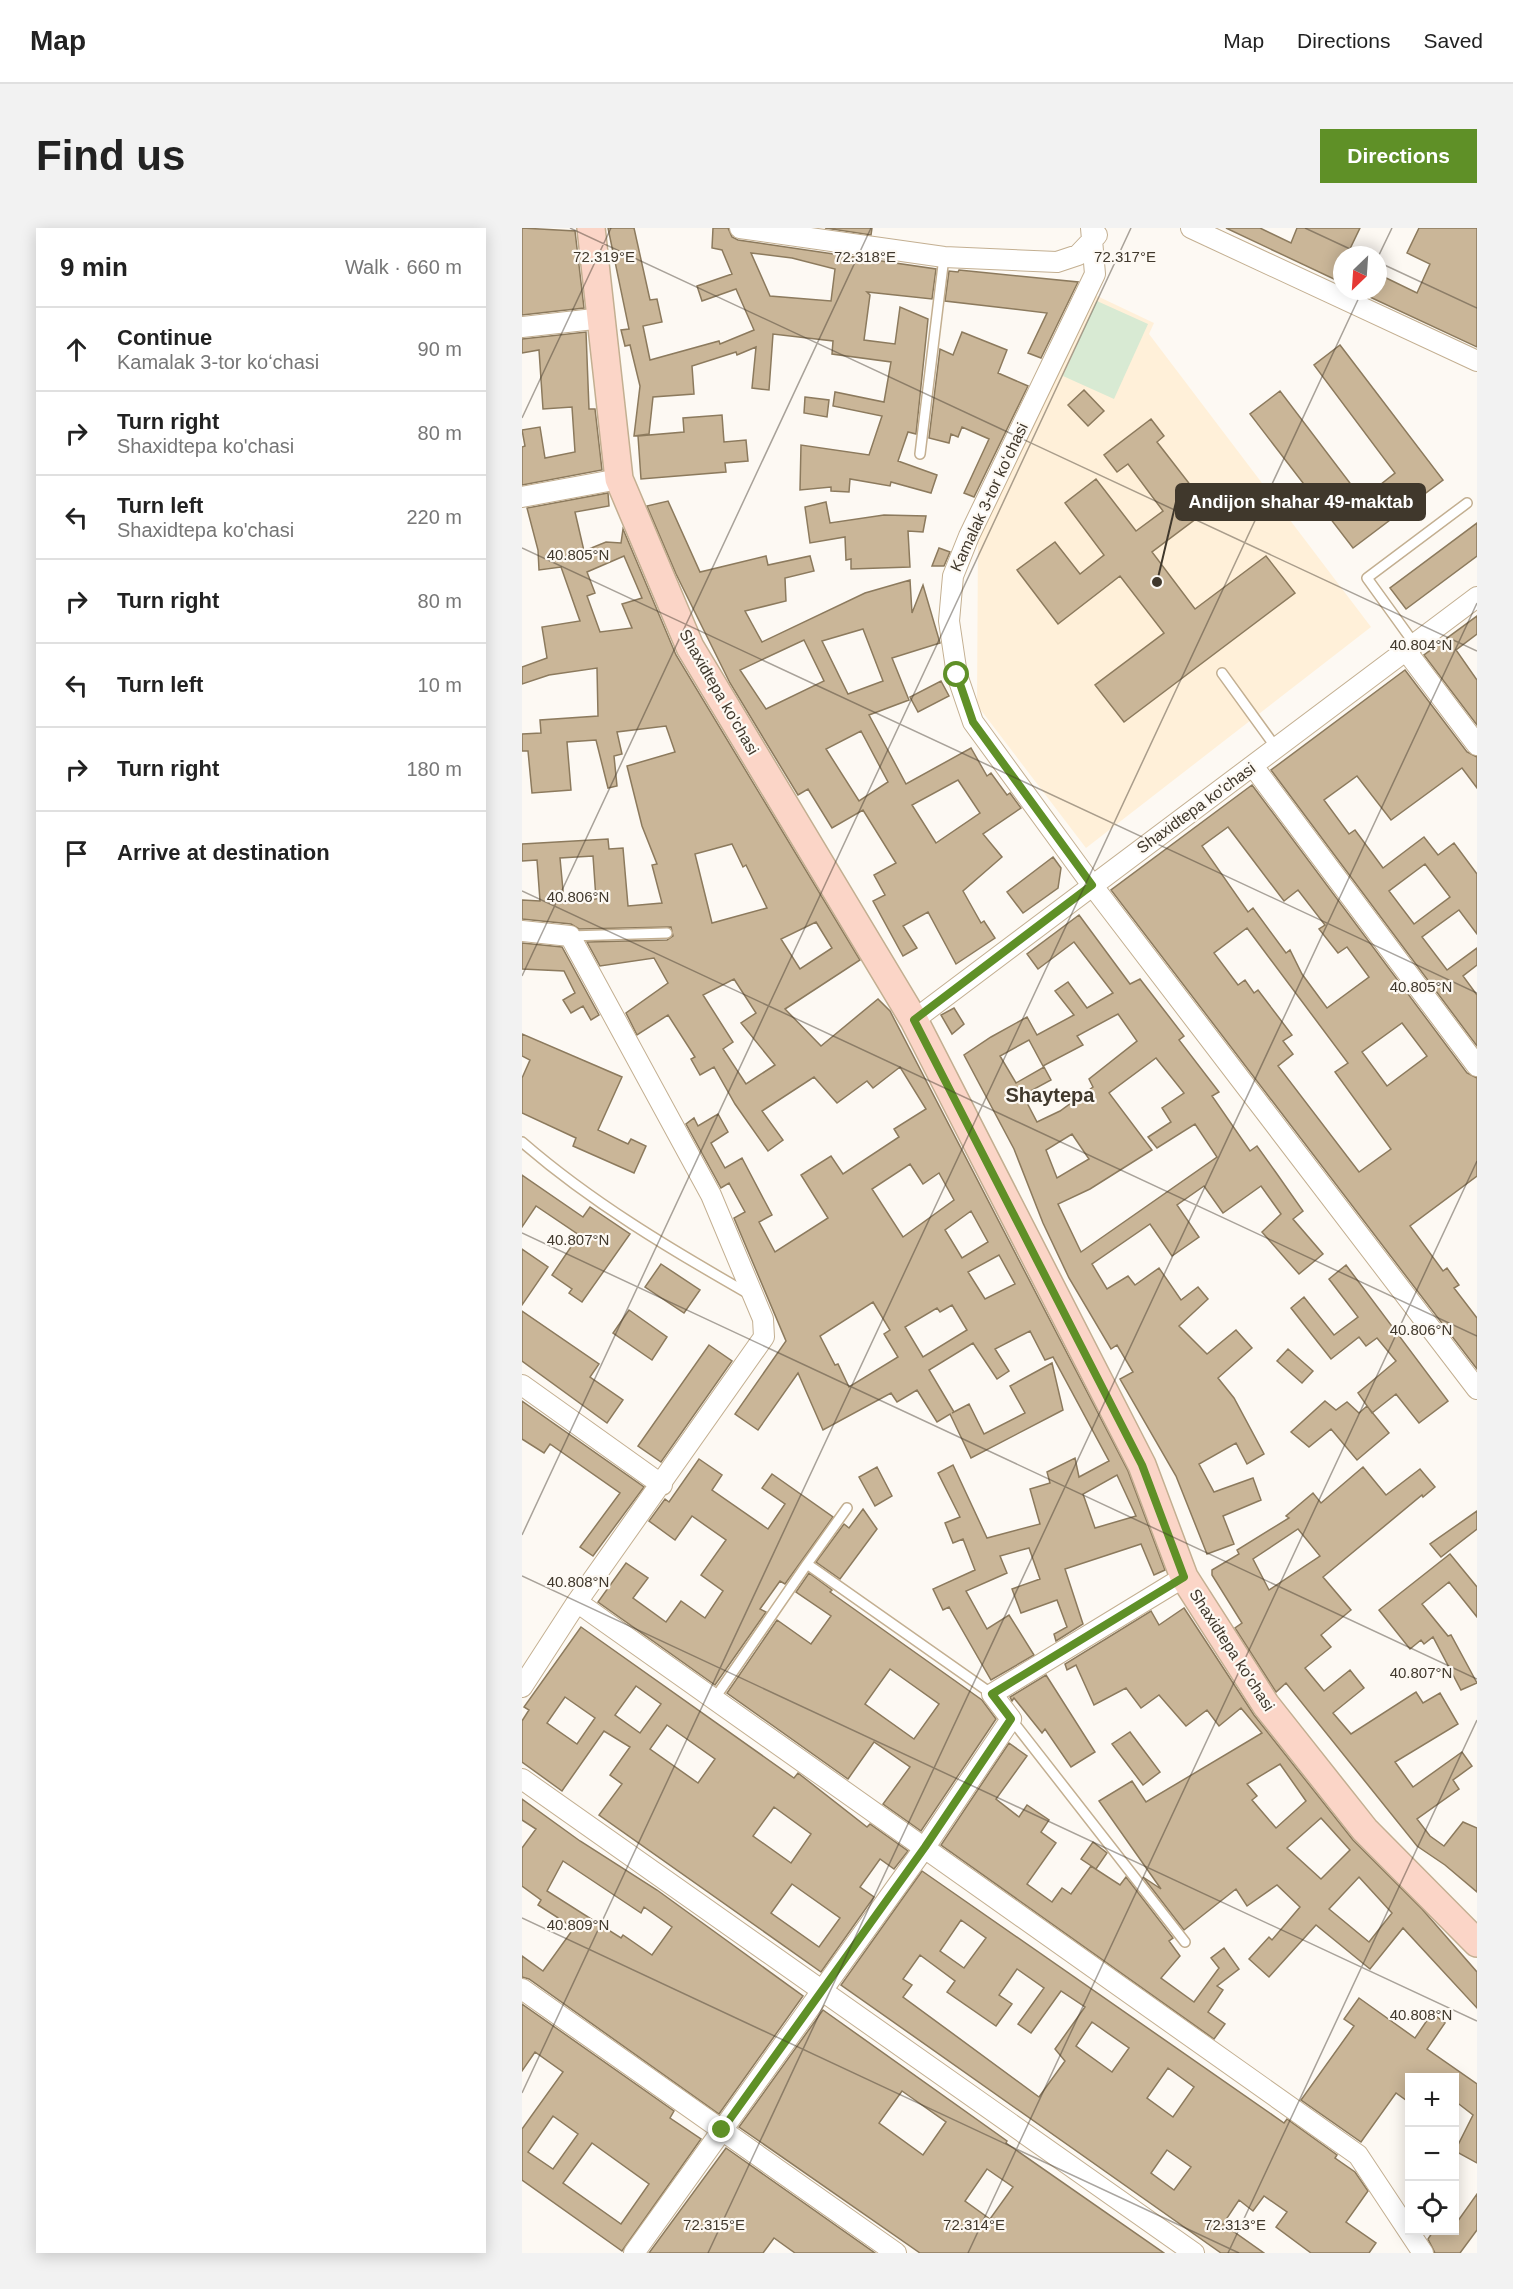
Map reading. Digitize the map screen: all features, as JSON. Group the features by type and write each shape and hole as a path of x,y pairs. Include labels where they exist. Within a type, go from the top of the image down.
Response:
{"street":[{"name":"Shaxidtepa ko'chasi","path":"591,228 603,318 619,479 690,647 914,1020 1142,1465 1184,1577 1266,1705 1365,1830 1477,1943"},
{"path":"740,228 944,257 1057,262 1078,255 1095,233"},
{"path":"1191,228 1477,361"},
{"name":"Kamalak 3-tor koʻchasi","path":"1095,233 1095,274 952,576 949,621 957,675 973,722 1092,885 1477,1389"},
{"path":"522,327 603,318"},
{"path":"522,497 619,479"},
{"name":"Shaxidtepa ko'chasi","path":"914,1020 1411,649 1477,597"},
{"path":"1411,649 1477,746"},
{"path":"1253,766 1477,1066"},
{"path":"522,931 570,936 711,1196 763,1319 764,1337 662,1485 577,1602 522,1687"},
{"path":"522,1385 662,1485"},
{"path":"634,2253 925,1847 1011,1719 992,1694 1184,1577"},
{"path":"577,1602 1358,2155 1422,2253"},
{"path":"522,1779 823,1989 1194,2253"},
{"path":"522,1989 896,2253"}],"lane":[{"path":"920,454 944,257"},
{"path":"1411,649 1367,578 1467,503"},
{"path":"1222,674 1277,749"},
{"path":"570,936 667,933"},
{"path":"522,1142 554,1170 675,1252 752,1295"},
{"path":"715,1698 848,1508"},
{"path":"807,1564 992,1694"},
{"path":"1011,1719 1185,1942"}],"shaded area":[{"path":"1095,295 1154,323 1149,334 1371,627 1086,848 977,705 978,538"}],"green space":[{"path":"1097,301 1148,324 1114,399 1063,376"}],"building":[{"path":"522,228 575,231 584,308 522,315"},
{"path":"608,228 634,228 650,300 657,299 662,322 643,326 650,360 719,341 720,344 754,330 736,289 702,301 697,286 732,274 722,250 712,248 713,228 728,228 732,237 738,240 936,269 932,299 867,292 870,295 864,340 895,344 900,307 928,319 916,434 908,432 898,461 937,475 931,493 891,482 890,486 850,479 849,492 831,491 831,487 800,490 801,445 869,455 882,416 833,406 835,392 884,402 891,362 832,354 833,341 773,334 769,390 752,388 756,347 737,355 736,352 692,366 694,394 653,397 649,434 634,436 640,386 630,345 625,346 621,330 629,329","holes":["751,253 792,258 835,269 831,301 770,296"]},
{"path":"825,228 872,228 871,235"},
{"path":"1226,228 1260,228 1291,243 1297,228 1360,228 1351,246 1333,246 1333,279"},
{"path":"1419,228 1477,228 1477,347 1376,300 1387,300 1387,278 1417,293 1430,264 1407,253"},
{"path":"959,270 1078,282 1041,358 1028,353 1047,313 945,301 949,271 958,272"},
{"path":"586,332 589,409 595,409 602,470 522,485 522,447 525,446 522,430 540,427 545,458 575,452 572,407 543,409 539,350 522,353 522,339"},
{"path":"962,332 1007,350 998,373 1028,386 974,497 964,493 989,439 962,427 958,437 951,434 949,443 929,438 940,349 953,355"},
{"path":"1340,345 1443,480 1353,548 1250,414 1280,391 1362,499 1395,473 1314,365"},
{"path":"1084,390 1104,411 1088,426 1068,405"},
{"path":"805,397 829,400 827,417 804,413"},
{"path":"722,415 724,442 746,440 748,461 725,463 726,472 641,479 638,436 684,432 683,418"},
{"path":"1151,419 1164,436 1157,442 1209,509 1152,552 1195,609 1266,556 1295,593 1124,722 1095,685 1164,633 1120,576 1058,624 1017,570 1055,542 1080,574 1104,555 1065,503 1096,479 1136,531 1163,511 1128,464 1117,472 1104,455"},
{"path":"608,493 609,506 575,512 584,551 606,542 621,543 623,529 676,655 860,960 785,1009 821,1046 878,999 890,1011 1128,1471 1165,1570 1154,1575 1141,1544 1065,1569 1083,1624 1056,1641 1054,1634 1067,1627 1057,1600 1021,1613 1012,1589 1040,1579 1029,1548 1000,1556 1007,1573 966,1591 987,1629 1009,1615 1034,1655 991,1680 949,1607 943,1610 933,1589 975,1570 963,1539 953,1543 945,1523 960,1517 938,1473 953,1465 987,1538 1040,1524 1030,1489 1050,1483 1047,1472 1075,1458 1079,1477 1109,1461 1053,1357 1045,1360 1030,1331 995,1349 1009,1371 997,1379 973,1343 929,1370 954,1412 969,1404 984,1434 1025,1413 1010,1386 1052,1363 1063,1410 971,1458 950,1414 937,1422 917,1390 897,1402 891,1393 823,1430 798,1373 758,1430 735,1414 786,1341 734,1218 745,1212 729,1183 721,1188 686,1124 694,1118 698,1126 718,1114 728,1132 711,1143 725,1168 742,1158 772,1215 759,1222 775,1252 828,1218 801,1175 831,1156 843,1174 899,1137 894,1129 926,1109 900,1067 873,1088 867,1081 837,1103 814,1077 762,1111 783,1140 768,1151 735,1104 714,1067 700,1075 691,1059 695,1057 668,1015 637,1035 626,1013 668,983 654,958 600,966 587,942 667,940 673,936 671,927 579,929 571,924 522,919 522,900 540,901 537,860 522,861 522,844 608,839 609,849 623,848 628,906 662,903 652,865 657,864 642,826 627,766 675,752 666,726 617,732 622,754 614,756 617,786 608,788 596,740 567,742 571,790 532,793 528,751 522,751 522,734 541,733 540,720 598,716 597,668 549,675 522,684 522,667 547,658 542,627 580,621 561,567 539,570 538,550 527,508","holes":["624,556 642,598 622,604 632,628 600,632 587,596 595,593 587,572","732,844 743,867 746,865 767,908 712,923 695,854","593,856 596,899 564,901 560,858","816,922 832,948 800,969 781,939","734,979 756,1013 741,1023 775,1065 746,1084 723,1049 733,1042 703,995","910,1164 923,1184 939,1173 954,1200 903,1237 872,1189","971,1211 988,1242 962,1258 945,1230","999,1255 1015,1284 985,1299 968,1272","873,1302 890,1330 884,1334 898,1357 849,1387 838,1364 835,1365 820,1336","952,1305 967,1330 923,1357 905,1327 937,1308 940,1312","1117,1475 1136,1516 1095,1528 1083,1494"]},
{"path":"668,501 700,572 766,556 768,565 810,556 814,571 785,578 786,601 745,611 762,642 865,593 910,580 912,613 923,585 940,643 892,658 909,700 869,715 906,784 971,748 987,776 991,773 1007,795 1010,793 1021,808 983,834 1002,857 963,891 981,923 984,921 995,938 956,964 928,912 903,926 917,948 903,956 873,901 885,895 874,875 896,863 863,810 832,828 808,789 798,795 730,683 676,574 647,506","holes":["863,629 883,681 848,694 822,641","804,640 824,681 766,709 740,670","861,731 888,782 859,801 826,749","958,780 980,813 936,843 912,805"]},
{"path":"826,502 830,523 884,515 926,516 923,532 908,531 910,567 851,569 851,559 846,560 845,537 810,543 805,507"},
{"path":"1477,523 1477,556 1406,609 1390,588"},
{"path":"939,548 950,552 944,566 932,566"},
{"path":"1477,616 1477,634 1456,650 1477,680 1477,725 1424,655"},
{"path":"1405,670 1467,752 1477,757 1477,788 1462,768 1391,820 1357,776 1324,800 1349,834 1355,830 1383,868 1424,837 1438,855 1454,843 1477,874 1477,934 1459,910 1422,937 1447,970 1477,948 1477,965 1463,976 1477,995 1477,1046 1271,770","holes":["1425,864 1450,897 1414,924 1389,891"]},
{"path":"941,681 949,696 918,712 910,697"},
{"path":"1252,785 1467,1073 1477,1078 1477,1176 1410,1226 1443,1271 1447,1268 1459,1285 1454,1288 1477,1318 1477,1369 1111,890","holes":["1228,827 1284,901 1298,890 1325,925 1319,929 1338,953 1347,947 1369,977 1327,1008 1302,974 1290,950 1286,953 1253,908 1248,912 1202,846","1247,928 1348,1063 1335,1072 1391,1149 1359,1172 1278,1066 1293,1054 1283,1041 1292,1035 1258,990 1254,993 1245,980 1238,985 1214,953","1402,1023 1427,1056 1387,1086 1362,1052"]},
{"path":"1053,857 1061,868 1058,888 1023,913 1007,892"},
{"path":"1079,915 1130,984 1140,979 1184,1036 1179,1040 1219,1092 1212,1096 1250,1151 1257,1146 1303,1211 1293,1219 1323,1254 1299,1274 1262,1232 1281,1214 1261,1186 1223,1213 1204,1186 1177,1205 1199,1237 1172,1256 1150,1224 1092,1264 1107,1289 1128,1276 1135,1285 1159,1268 1181,1300 1198,1287 1208,1299 1179,1326 1207,1354 1236,1330 1252,1348 1218,1378 1234,1398 1264,1454 1247,1464 1236,1443 1199,1464 1214,1492 1253,1478 1261,1500 1223,1516 1234,1544 1207,1554 1176,1476 1120,1379 1133,1372 1117,1345 1111,1349 1069,1278 1043,1223 1014,1149 964,1055 1027,1017 1037,1035 1074,1015 1055,991 1068,982 1087,1008 1113,993 1074,942 1038,969 1027,954","holes":["1118,1014 1137,1041 1089,1079 1093,1087 1060,1111 1037,1122 1023,1095 1051,1080 1044,1067 1016,1083 1000,1056 1029,1040 1043,1066 1083,1045 1077,1036","1156,1058 1184,1093 1162,1108 1171,1122 1148,1137 1157,1148 1195,1124 1217,1157 1081,1252 1058,1204 1090,1189 1152,1150 1109,1093","1072,1134 1089,1159 1057,1178 1046,1150"]},
{"path":"522,943 562,947 599,1015 591,1020 583,1006 571,1013 563,1000 575,993 564,971 522,969"},
{"path":"954,1008 964,1024 952,1034 941,1015"},
{"path":"522,1034 622,1077 598,1130 628,1144 631,1139 646,1146 634,1173 573,1146 576,1138 522,1113 522,1078 530,1060 522,1056"},
{"path":"522,1175 583,1217 590,1207 630,1234 582,1302 569,1293 572,1289 552,1275 579,1235 536,1206 522,1227"},
{"path":"522,1249 548,1267 522,1305"},
{"path":"661,1264 700,1290 684,1313 645,1287"},
{"path":"1346,1265 1448,1401 1419,1423 1396,1394 1372,1413 1358,1393 1396,1361 1377,1338 1366,1346 1359,1337 1331,1359 1291,1308 1304,1297 1334,1335 1358,1317 1329,1279"},
{"path":"629,1310 667,1337 652,1360 613,1333"},
{"path":"522,1311 599,1364 590,1377 623,1400 607,1423 522,1361"},
{"path":"709,1345 732,1361 661,1462 638,1446"},
{"path":"1288,1349 1313,1371 1302,1383 1277,1361"},
{"path":"522,1401 644,1487 593,1556 580,1547 620,1493 550,1444 544,1453 522,1439"},
{"path":"1325,1401 1336,1410 1347,1402 1359,1413 1367,1406 1389,1433 1357,1460 1331,1429 1309,1447 1291,1432"},
{"path":"699,1459 722,1475 712,1490 768,1529 785,1504 762,1488 772,1474 833,1517 785,1584 780,1581 760,1609 766,1612 715,1685 598,1602 626,1563 648,1578 633,1598 666,1622 681,1601 705,1618 723,1591 701,1575 726,1540 692,1516 675,1540 649,1521 665,1499 669,1502"},
{"path":"877,1467 892,1496 875,1506 859,1477"},
{"path":"1363,1467 1386,1495 1420,1469 1435,1487 1423,1497 1422,1495 1323,1577 1351,1610 1321,1635 1331,1647 1305,1668 1324,1691 1350,1670 1364,1688 1333,1713 1351,1734 1416,1692 1423,1703 1440,1693 1458,1724 1395,1762 1413,1787 1462,1752 1472,1766 1453,1780 1459,1789 1417,1819 1430,1836 1444,1846 1463,1822 1477,1828 1477,1892 1445,1865 1417,1846 1286,1683 1276,1692 1235,1628 1242,1623 1212,1575 1212,1570 1239,1554 1237,1550 1289,1518 1286,1516 1313,1493 1321,1503","holes":["1298,1529 1320,1556 1269,1590 1253,1559"]},
{"path":"863,1509 877,1529 840,1579 816,1562 844,1524 849,1528"},
{"path":"1477,1511 1477,1529 1441,1557 1430,1544"},
{"path":"1450,1554 1477,1587 1477,1617 1449,1582 1422,1604 1448,1636 1451,1635 1477,1683 1461,1690 1433,1637 1424,1644 1421,1640 1410,1649 1379,1610"},
{"path":"809,1573 832,1590 830,1592 982,1700 996,1719 921,1831 883,1804 910,1767 874,1742 848,1779 727,1693 777,1620 811,1644 831,1616 796,1592","holes":["890,1669 939,1704 914,1739 865,1704"]},
{"path":"1184,1608 1254,1715 1353,1840 1422,1909 1477,1972 1477,2008 1403,1928 1370,1969 1316,1925 1269,1977 1249,1959 1269,1937 1272,1940 1300,1907 1277,1885 1247,1906 1236,1889 1184,1930 1143,1877 1161,1889 1099,1801 1132,1781 1146,1802 1262,1733 1241,1708 1219,1726 1207,1710 1186,1726 1159,1695 1141,1708 1126,1688 1094,1705 1076,1665 1067,1670 1065,1664 1151,1611 1159,1625","holes":["1280,1764 1306,1801 1276,1828 1252,1800 1257,1796 1247,1784","1321,1818 1350,1850 1321,1879 1287,1848","1359,1877 1392,1913 1369,1942 1329,1909"]},
{"path":"581,1627 794,1778 798,1773 867,1827 870,1824 908,1851 894,1869 880,1859 860,1887 874,1897 821,1972 599,1815 622,1784 610,1775 630,1747 604,1731 562,1791 522,1762 522,1721 529,1710 524,1707","holes":["636,1686 661,1704 640,1733 615,1715","565,1697 595,1718 577,1744 547,1723","667,1725 715,1759 698,1783 650,1749","774,1807 811,1834 791,1863 753,1836","792,1884 840,1918 819,1947 771,1913"]},
{"path":"1046,1675 1095,1752 1071,1767 1045,1729 1042,1733 1014,1698 1012,1701 1010,1697"},
{"path":"1130,1732 1160,1772 1143,1785 1112,1744"},
{"path":"1009,1743 1027,1756 996,1799 1019,1817 1027,1805 1049,1820 1041,1832 1056,1843 1027,1884 1052,1902 1062,1888 1071,1894 1091,1866 1120,1885 1126,1877 1173,1938 1169,1941 1180,1956 1161,1978 1194,2002 1219,1968 1211,1958 1224,1948 1239,1969 1217,1986 1223,1990 1208,2012 1225,2024 1214,2039 941,1845"},
{"path":"522,1799 580,1841 657,1890 803,1996 719,2114 529,1979 522,1977 522,1956 543,1971 574,1928 538,1905 541,1900 522,1886 522,1848 536,1829 522,1820","holes":["563,1861 641,1913 644,1907 672,1927 652,1955 623,1935 621,1938 547,1891"]},
{"path":"1093,1842 1107,1853 1096,1869 1081,1859"},
{"path":"922,1871 1284,2123 1287,2119 1337,2155 1335,2158 1355,2172 1368,2191 1346,2222 1376,2243 1369,2253 1311,2253 1276,2227 1287,2212 1264,2196 1253,2211 1239,2200 1223,2224 1264,2253 1221,2253 841,1985","holes":["961,1920 986,1938 964,1968 940,1951","920,1955 955,1981 947,1992 996,2026 1012,2004 999,1995 1017,1969 1044,1988 1018,2024 1031,2033 1061,1991 1085,2007 1055,2049 1065,2061 1039,2097 903,1997 912,1985 903,1979","1092,2022 1129,2048 1112,2072 1076,2046","1168,2068 1194,2087 1173,2117 1147,2098","1167,2150 1191,2167 1174,2190 1151,2173"]},
{"path":"1359,1998 1415,2038 1432,2013 1445,2023 1427,2049 1477,2084 1477,2163 1459,2153 1459,2143 1473,2115 1459,2104 1459,2073 1405,2073 1405,2099 1396,2093 1361,2142 1301,2100 1354,2026 1344,2019"},
{"path":"522,2004 674,2111 670,2118 701,2139 622,2251 522,2180 522,2129 563,2072 535,2052 522,2071","holes":["553,2116 578,2134 553,2169 528,2152","592,2143 649,2184 621,2224 563,2183"]},
{"path":"823,2010 1007,2141 1006,2143 1164,2253 920,2253 739,2127","holes":["902,2091 946,2122 923,2155 879,2123","987,2169 1013,2187 990,2219 965,2201"]},
{"path":"726,2148 875,2253 795,2253 774,2238 763,2253 649,2253"},
{"path":"1477,2194 1477,2230 1460,2253 1435,2253 1428,2239 1431,2235 1459,2235 1459,2219"}],"place":[{"name":"Andijon shahar 49-maktab","path":"1157,582"}],"district":[{"name":"Shaytepa","path":"1050,1095"}],"route":[{"path":"722,2130 925,1847 1011,1719 992,1694 1184,1577 1142,1465 914,1020 1092,885 973,722 957,675"}]}
